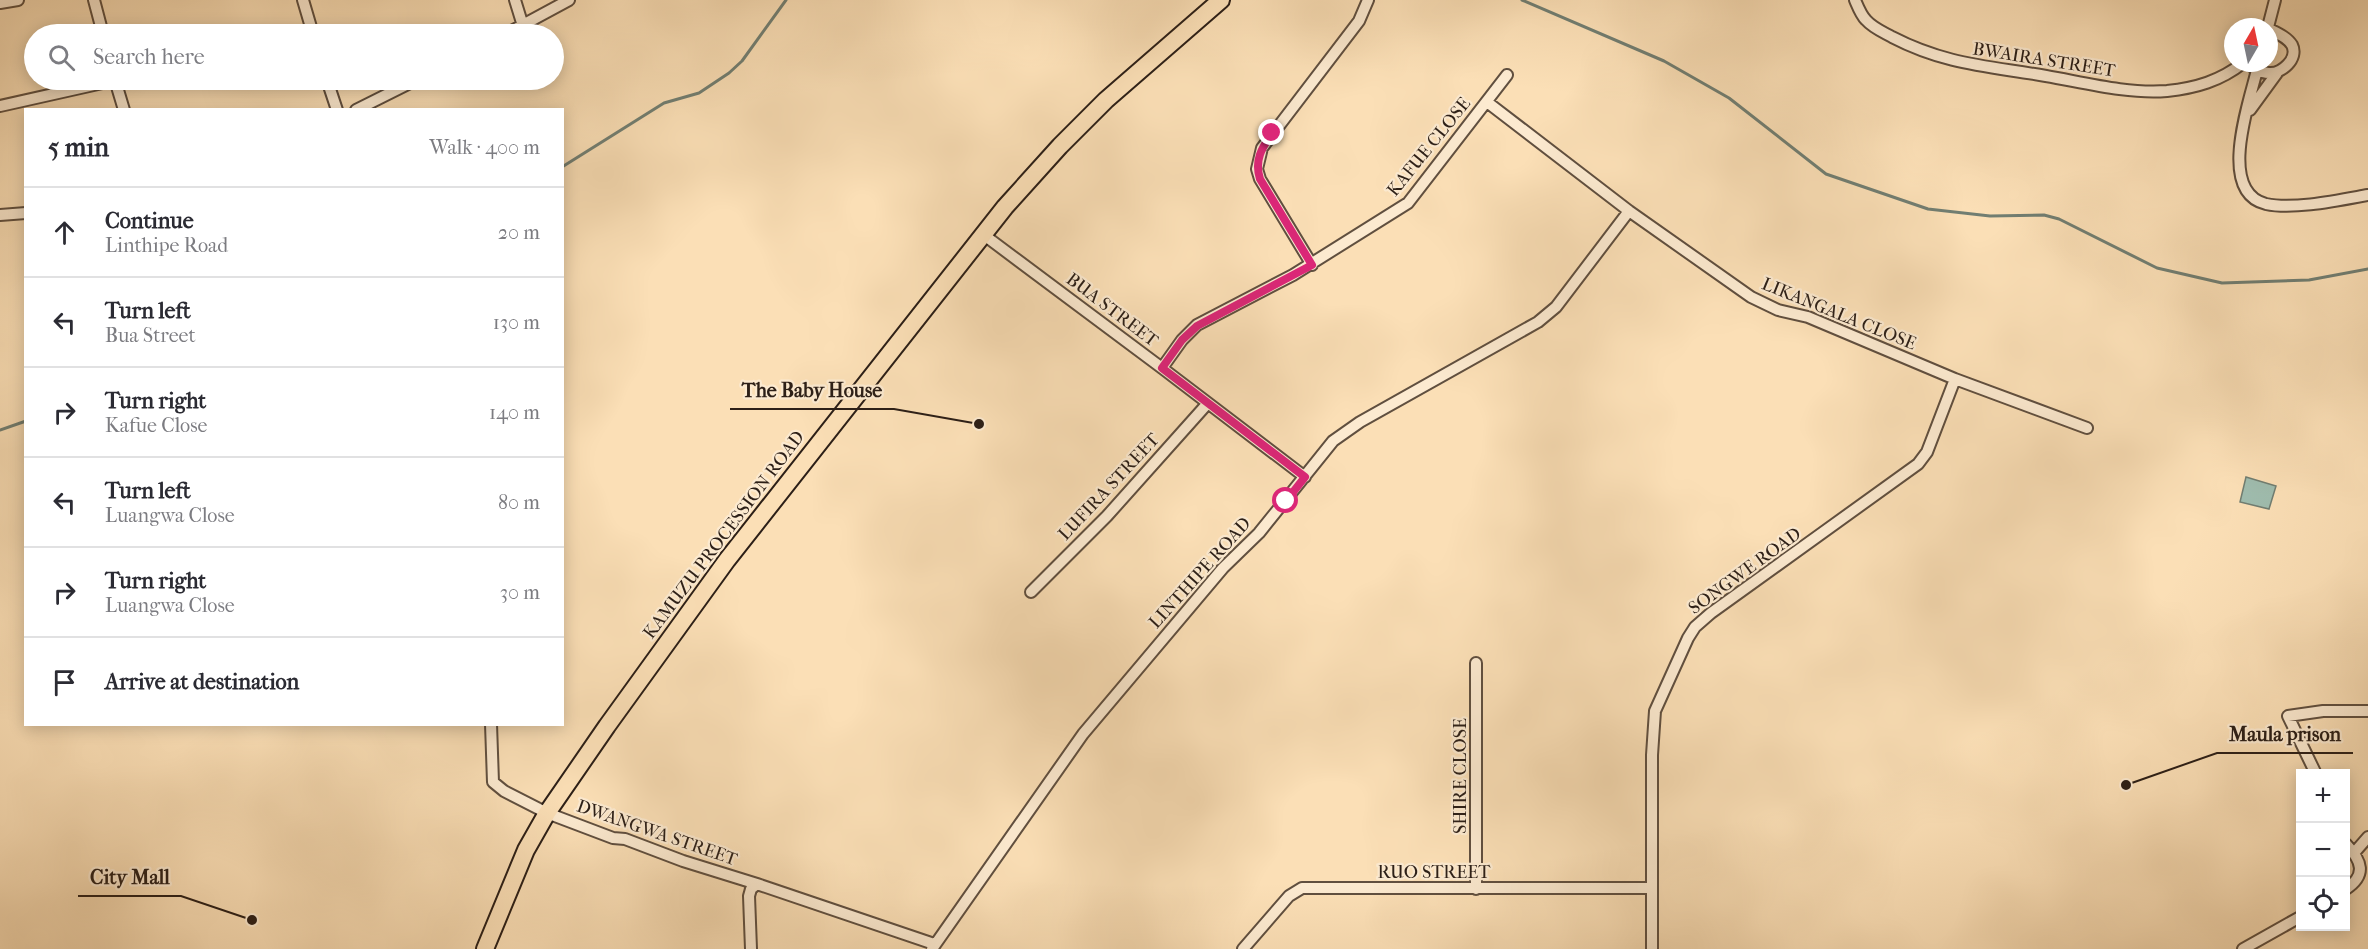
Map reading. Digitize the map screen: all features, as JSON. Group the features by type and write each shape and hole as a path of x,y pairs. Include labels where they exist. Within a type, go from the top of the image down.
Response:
{"highway":[{"name":"KAMUZU PROCESSION ROAD","path":"485,949 514,873 547,813 727,560 1005,207 1078,127 1146,64 1221,0"}],"street":[{"path":"0,3 18,0"},
{"path":"94,0 100,24"},
{"path":"303,0 310,24"},
{"path":"514,0 522,24"},
{"path":"526,24 568,0"},
{"path":"1312,265 1260,179 1257,169 1258,159 1272,133 1359,21 1368,0"},
{"name":"BWAIRA STREET","path":"1855,0 1864,18 1895,38 1948,59 1982,67 2149,92 2184,89 2212,82 2230,72"},
{"path":"2271,18 2275,0"},
{"path":"2246,115 2277,73 2289,63 2293,51 2286,39 2278,34"},
{"path":"2251,72 2241,141 2240,176 2248,194 2266,204 2288,205 2336,201 2368,195"},
{"path":"2266,72 2277,73"},
{"name":"KAFUE CLOSE","path":"1162,368 1182,340 1197,326 1312,265 1408,203 1507,75"},
{"path":"0,106 71,90"},
{"path":"119,90 123,108"},
{"path":"330,90 336,108"},
{"path":"360,108 396,90"},
{"name":"LIKANGALA CLOSE","path":"1487,102 1629,211 1751,297 1778,310 1808,317 1956,379 2087,428"},
{"name":"LINTHIPE ROAD","path":"933,947 1083,734 1201,593 1259,533 1333,441 1345,431 1538,322 1556,307 1629,211"},
{"path":"0,215 24,213"},
{"name":"BUA STREET","path":"984,235 1305,477"},
{"name":"SONGWE ROAD","path":"1652,949 1652,755 1655,711 1688,638 1693,629 1711,613 1918,464 1928,452 1956,379"},
{"name":"LUFIRA STREET","path":"1031,592 1107,516 1208,403"},
{"name":"SHIRE CLOSE","path":"1476,663 1476,888"},
{"path":"2314,769 2288,716 2323,711 2368,711"},
{"name":"DWANGWA STREET","path":"492,726 493,782 504,791 547,813 613,838 625,839 933,947"},
{"path":"2354,853 2368,837"},
{"path":"2350,848 2359,865 2358,879 2350,886"},
{"path":"751,949 749,896 754,886"},
{"name":"RUO STREET","path":"1243,949 1289,896 1302,888 1652,888"},
{"path":"2243,949 2296,919"}],"shaded area":[{"path":"2246,477 2276,486 2269,509 2240,502"}],"waterway":[{"path":"564,166 664,103 699,93 729,73 742,61 786,0"},
{"path":"1522,0 1664,61 1729,98 1826,174 1928,209 1990,216 2044,215 2059,219 2157,268 2222,283 2309,280 2368,269"},
{"path":"0,430 24,422"}],"place":[{"name":"The Baby House","path":"979,424"},
{"name":"Maula prison","path":"2126,785"},
{"name":"City Mall","path":"252,920"}],"route":[{"path":"1272,133 1258,159 1257,169 1260,179 1312,265 1197,326 1182,340 1162,368 1305,477 1286,501"}]}
